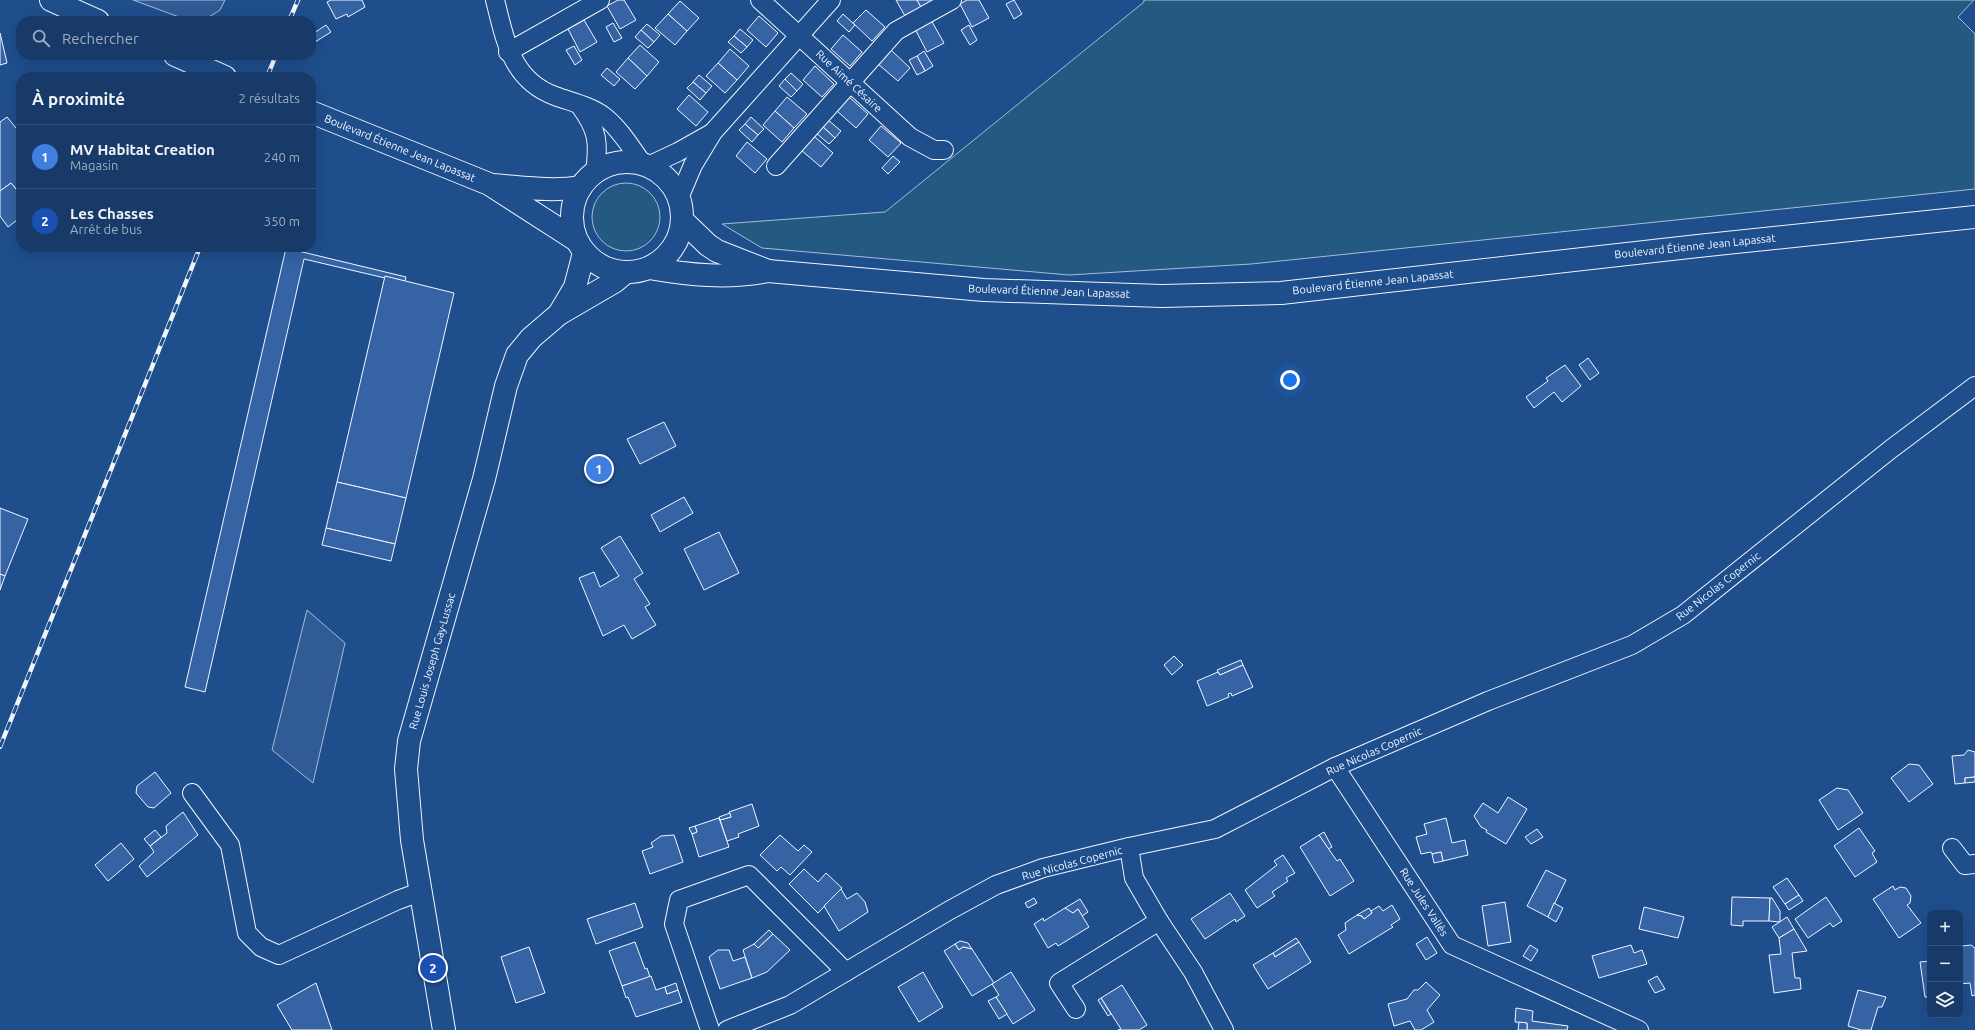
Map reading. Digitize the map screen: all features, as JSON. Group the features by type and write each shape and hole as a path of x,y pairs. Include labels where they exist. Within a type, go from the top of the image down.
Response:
{"main road":[{"path":"51,0 87,16"},
{"path":"186,60 214,72"},
{"name":"Boulevard Étienne Jean Lapassat","path":"316,114 489,184 580,246"},
{"path":"627,162 645,165 667,179 679,198 682,220 679,235 672,249 662,260 649,268 626,272 610,270 596,263 580,246 572,222 573,204 588,179 610,164 627,162"},
{"name":"Boulevard Étienne Jean Lapassat","path":"489,184 564,190 588,179"},
{"name":"Boulevard Étienne Jean Lapassat","path":"682,220 708,245 717,251 768,271 984,290 1162,296 1281,293 1975,216"},
{"name":"Rue Louis Joseph Gay-Lussac","path":"559,314 575,287 580,246"},
{"name":"Boulevard Étienne Jean Lapassat","path":"649,268 684,274 745,276 768,271"},
{"name":"Rue Louis Joseph Gay-Lussac","path":"444,1030 420,892 407,797 406,769 409,741 484,479 506,386 517,355 531,338 559,314 614,282 626,272"}],"street":[{"path":"495,0 508,52 524,74 535,85 549,94 605,117 614,125 645,165 678,152 712,132"},
{"path":"508,52 600,0"},
{"name":"Rue Aimé Césaire","path":"760,0 910,137 934,150 944,150"},
{"path":"679,198 693,165 712,132 831,0"},
{"path":"776,166 896,31 952,0"},
{"path":"580,106 596,133 597,150 588,179"},
{"name":"Rue Nicolas Copernic","path":"727,1030 790,1005 996,885 1043,868 1129,847 1215,829 1335,767 1488,701 1632,645 1676,619 1891,449 1975,386"},
{"name":"Rue Jules Vallès","path":"1335,767 1452,944 1639,1030"},
{"path":"192,792 230,845 247,933 261,947 279,955 398,900 420,892"},
{"path":"1129,847 1134,878 1159,921 1193,972 1224,1030"},
{"path":"1952,848 1965,865 1975,864"},
{"path":"710,1030 674,924 679,900 749,875 846,972"},
{"path":"1076,1009 1059,984 1159,921"}],"shaded area":[{"path":"133,0 225,0 220,10 211,16 176,16"},
{"path":"1144,0 1974,0 1958,17 1975,34 1975,189 1251,264 1069,275 762,248 722,224 885,212 1144,2"},
{"path":"619,183 633,183 645,188 655,198 660,210 660,224 655,236 645,246 633,251 619,251 607,246 597,236 592,224 592,210 597,198 607,188"},
{"path":"307,610 345,643 313,783 272,750"}],"building":[{"path":"331,0 362,0 365,7 348,17 347,14 336,19 327,2"},
{"path":"618,0 624,0 636,20 620,29 607,6"},
{"path":"896,0 917,0 921,7 905,16"},
{"path":"917,0 934,0 921,7"},
{"path":"967,0 979,0 989,18 972,27 960,4"},
{"path":"1014,0 1022,14 1014,19 1006,4"},
{"path":"680,1 699,18 687,31 668,14"},
{"path":"866,10 885,27 872,41 853,23"},
{"path":"668,14 687,31 675,45 655,28"},
{"path":"843,14 855,25 849,32 837,21"},
{"path":"759,16 778,33 766,47 747,30"},
{"path":"584,20 597,42 580,52 568,29"},
{"path":"931,20 944,43 927,52 915,29"},
{"path":"613,23 622,38 614,42 606,27"},
{"path":"647,24 660,35 654,42 641,30"},
{"path":"326,25 331,32 316,41 316,32"},
{"path":"969,25 977,40 970,45 961,30"},
{"path":"740,29 753,40 747,47 734,36"},
{"path":"641,30 654,42 648,48 635,37"},
{"path":"0,33 7,63 0,65"},
{"path":"843,35 862,52 850,66 831,49"},
{"path":"734,36 747,47 741,53 728,42"},
{"path":"640,45 659,62 647,76 628,58"},
{"path":"574,46 582,60 575,65 566,50"},
{"path":"730,49 749,66 737,80 718,63"},
{"path":"891,50 910,68 898,81 878,64"},
{"path":"924,51 933,66 925,71 917,56"},
{"path":"917,56 925,71 917,75 909,60"},
{"path":"628,58 647,76 635,89 616,72"},
{"path":"718,63 737,80 725,93 706,76"},
{"path":"815,66 834,84 822,97 803,80"},
{"path":"607,68 620,79 614,86 601,75"},
{"path":"791,73 803,84 797,91 785,79"},
{"path":"699,75 712,86 706,93 693,82"},
{"path":"785,79 797,91 791,97 779,86"},
{"path":"693,82 706,93 700,100 687,88"},
{"path":"689,95 708,112 696,126 677,109"},
{"path":"787,97 807,114 794,128 775,111"},
{"path":"849,97 868,114 856,128 837,111"},
{"path":"775,111 794,128 782,142 763,125"},
{"path":"7,117 16,128 16,189 11,183 0,191 0,122"},
{"path":"751,117 764,129 758,135 745,124"},
{"path":"828,120 841,131 835,138 822,126"},
{"path":"745,124 758,135 752,142 739,130"},
{"path":"822,126 835,138 829,144 816,133"},
{"path":"881,126 901,143 888,157 869,140"},
{"path":"814,136 833,153 821,167 801,150"},
{"path":"747,142 767,159 755,173 736,156"},
{"path":"893,156 900,162 888,174 882,168"},
{"path":"11,183 16,189 16,221 8,227 0,216 0,191"},
{"path":"285,252 303,252 406,277 405,281 385,278 304,259 205,692 185,687"},
{"path":"385,276 454,293 406,498 337,482"},
{"path":"1588,358 1599,373 1590,380 1579,365"},
{"path":"1565,365 1581,386 1562,402 1554,392 1534,408 1526,397 1548,381 1546,378"},
{"path":"664,422 676,446 640,464 627,439"},
{"path":"337,482 406,498 395,544 326,528"},
{"path":"684,497 693,513 660,532 651,515"},
{"path":"0,508 28,519 5,576 0,574"},
{"path":"326,528 395,544 391,561 322,545"},
{"path":"719,532 739,573 704,590 684,549"},
{"path":"620,536 643,573 634,579 650,604 645,607 656,625 632,639 624,625 603,636 579,578 594,572 600,587 619,576 601,548"},
{"path":"0,574 5,576 0,590"},
{"path":"1174,656 1183,665 1172,675 1164,665"},
{"path":"1241,660 1243,665 1220,675 1217,670"},
{"path":"1243,665 1253,687 1232,696 1231,693 1228,694 1229,697 1207,706 1197,681 1218,672 1220,675"},
{"path":"1968,750 1975,752 1975,777 1965,778 1965,783 1955,784 1952,756 1964,755"},
{"path":"1909,764 1919,765 1933,784 1909,802 1891,778"},
{"path":"155,772 171,793 154,808 148,807 136,793 137,786"},
{"path":"1975,777 1975,782 1965,783 1965,778"},
{"path":"1837,788 1848,790 1863,813 1838,830 1819,800"},
{"path":"1508,797 1527,809 1506,844 1486,832 1487,830 1481,827 1474,816 1483,803 1498,813"},
{"path":"752,804 759,826 738,834 739,837 727,841 720,820 731,817 729,812"},
{"path":"183,812 198,835 147,877 139,866 154,852 150,846 167,833 166,826"},
{"path":"730,813 731,817 720,820 719,817"},
{"path":"719,818 729,847 699,857 692,834 697,832 695,826"},
{"path":"1446,818 1452,843 1465,840 1468,855 1443,861 1441,852 1421,854 1416,837 1427,834 1424,824"},
{"path":"695,826 697,832 692,834 689,828"},
{"path":"1859,828 1875,851 1872,853 1877,862 1855,877 1834,846"},
{"path":"1537,829 1543,837 1531,844 1525,837"},
{"path":"155,830 161,837 150,846 144,839"},
{"path":"1324,832 1332,847 1328,849 1319,835"},
{"path":"674,835 683,862 650,874 642,851 653,847 651,843 661,836"},
{"path":"780,835 798,851 804,845 812,852 790,875 781,867 777,871 760,855"},
{"path":"1319,835 1337,861 1340,859 1354,881 1330,896 1300,847"},
{"path":"121,843 134,859 108,881 95,865"},
{"path":"1441,852 1443,861 1434,863 1432,854"},
{"path":"1283,855 1295,873 1286,878 1288,881 1272,892 1275,896 1257,908 1245,890 1277,865 1274,861"},
{"path":"804,869 818,882 826,873 842,888 818,913 789,884"},
{"path":"1546,870 1566,880 1548,917 1527,906"},
{"path":"1787,878 1799,895 1785,904 1773,887"},
{"path":"1893,886 1895,890 1900,887 1906,888 1911,896 1910,903 1907,905 1921,923 1899,938 1873,899"},
{"path":"841,889 847,899 857,893 865,902 868,912 839,931 824,906"},
{"path":"1230,893 1245,916 1236,922 1235,919 1205,939 1191,919"},
{"path":"1799,895 1803,901 1789,910 1785,904"},
{"path":"1732,897 1770,898 1769,921 1743,921 1743,926 1731,925"},
{"path":"1826,897 1842,921 1833,927 1830,923 1808,938 1795,919"},
{"path":"1034,898 1037,903 1028,908 1025,903"},
{"path":"1770,898 1772,898 1780,911 1780,922 1769,921"},
{"path":"1080,899 1088,912 1082,916 1078,909 1073,913 1067,911 1065,908"},
{"path":"1505,902 1511,942 1488,946 1482,906"},
{"path":"635,903 643,927 596,944 587,919"},
{"path":"1554,903 1563,908 1556,922 1548,917"},
{"path":"1392,905 1400,919 1391,925 1393,927 1349,954 1338,935 1346,930 1345,923 1357,915 1362,916 1364,919 1372,913 1371,911 1379,906 1383,911"},
{"path":"1644,907 1684,917 1678,938 1639,929"},
{"path":"1065,908 1073,913 1078,909 1089,927 1058,946 1056,943 1048,948 1034,924 1043,918 1044,921"},
{"path":"1369,908 1372,913 1364,919 1362,916 1357,915"},
{"path":"1787,917 1794,929 1779,938 1772,927"},
{"path":"1794,929 1807,951 1792,953 1795,978 1800,978 1801,989 1774,993 1769,955 1781,954 1779,938"},
{"path":"769,930 773,934 758,948 754,944"},
{"path":"773,934 790,950 767,972 752,978 743,950 754,944 758,948"},
{"path":"1427,937 1437,953 1426,960 1416,944"},
{"path":"1296,938 1299,942 1275,957 1273,953"},
{"path":"960,941 968,943 972,949 963,947 959,950 955,944"},
{"path":"635,942 645,969 647,968 650,977 622,986 609,951"},
{"path":"1299,942 1311,962 1268,989 1253,965 1273,953 1275,957"},
{"path":"955,944 959,950 963,947 972,949 994,983 972,996 944,951"},
{"path":"1530,945 1538,950 1531,961 1523,956"},
{"path":"1631,945 1634,953 1642,950 1647,964 1599,978 1592,956"},
{"path":"1971,945 1975,948 1975,995 1972,996 1970,983 1963,984 1963,946"},
{"path":"529,947 545,993 516,1003 501,957"},
{"path":"718,950 729,950 733,961 745,957 752,978 720,989 709,957"},
{"path":"1927,961 1927,997 1925,997 1920,962"},
{"path":"923,972 943,1007 919,1022 898,987"},
{"path":"1011,972 1035,1010 1013,1024 996,997 999,995 992,984"},
{"path":"651,976 656,990 665,987 667,994 678,990 682,1002 636,1017 628,997 626,998 622,986"},
{"path":"1657,976 1665,989 1655,993 1648,981"},
{"path":"1426,982 1440,995 1427,1010 1434,1022 1421,1030 1415,1030 1410,1021 1394,1026 1388,1004 1407,999 1414,990 1418,990"},
{"path":"316,983 332,1030 292,1030 277,1005"},
{"path":"676,983 678,990 667,994 665,987"},
{"path":"1122,985 1147,1025 1139,1030 1118,1030 1121,1029 1101,998"},
{"path":"1858,990 1886,997 1882,1007 1878,1007 1871,1030 1861,1030 1848,1026"},
{"path":"996,997 1007,1014 999,1019 988,1001"},
{"path":"1101,998 1111,1014 1108,1016 1098,1000"},
{"path":"1516,1008 1533,1011 1532,1021 1568,1026 1567,1030 1527,1030 1527,1023 1515,1022"},
{"path":"1519,1022 1527,1023 1527,1030 1518,1030"}],"railway":[{"path":"291,16 298,0"},
{"path":"269,72 274,60"},
{"path":"0,747 198,252"}],"place":[{"name":"MV Habitat Creation","path":"599,469"},
{"name":"Les Chasses","path":"433,968"}]}
